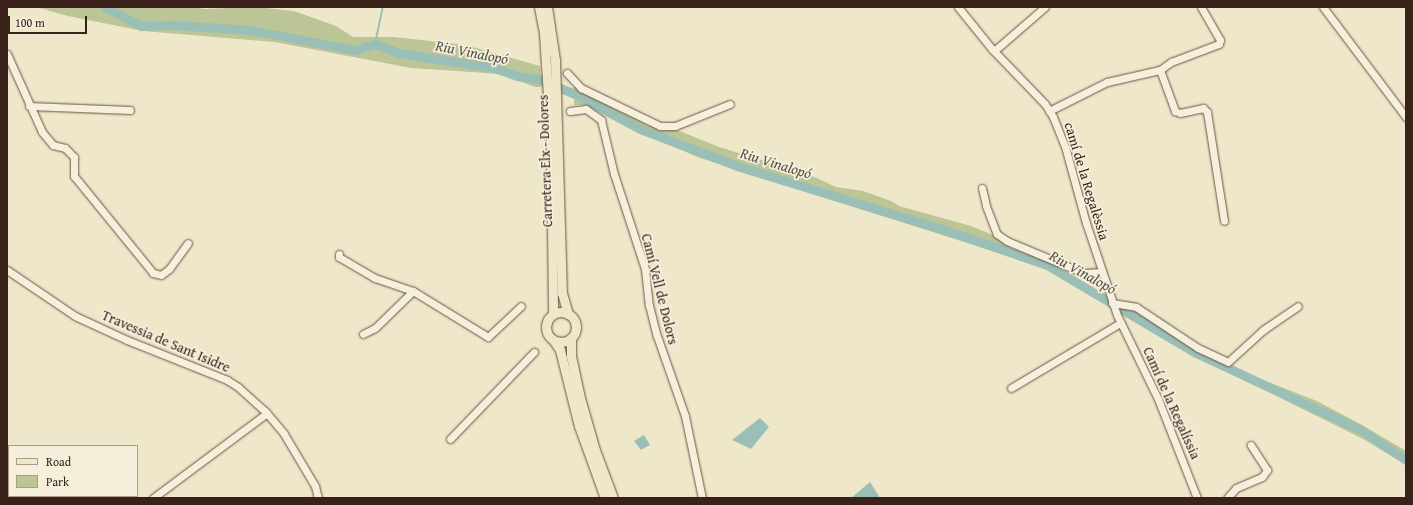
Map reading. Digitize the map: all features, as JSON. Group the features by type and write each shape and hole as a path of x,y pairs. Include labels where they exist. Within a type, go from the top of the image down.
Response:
{"main road":[{"name":"Carretera Elx - Dolores","path":"539,7 551,60"},
{"name":"Carretera Elx - Dolores","path":"546,7 551,60 562,292 568,314"},
{"name":"Carretera Elx - Dolores","path":"553,107 553,314"},
{"path":"605,498 579,426 560,350 546,330 547,321 553,314 568,314 576,326 571,338 571,356 580,398 594,450 613,498"},
{"path":"554,341 565,342 571,338"}],"street":[{"name":"camí de la Regalèssia","path":"958,7 994,51 1049,111 1066,150 1112,301"},
{"path":"994,51 1045,7"},
{"path":"1049,111 1107,82 1160,70 1171,62 1219,44 1220,40 1201,7"},
{"path":"1323,7 1406,118"},
{"path":"7,54 29,106 42,132 53,145 65,148 74,157 74,176 153,273 161,275 169,269 188,243"},
{"path":"1160,70 1175,111 1180,113 1203,108 1207,112 1224,221"},
{"path":"567,73 582,88 660,126 675,126 730,104"},
{"path":"29,106 130,110"},
{"name":"Camí Vell de Dolors","path":"570,111 586,109 594,113 601,120 614,174 645,269 649,305 657,336 685,416 702,498"},
{"path":"982,188 986,206 997,234 1008,241 1084,273 1102,272"},
{"path":"339,254 339,257 375,278 413,291 488,337 521,306"},
{"name":"Travessia de Sant Isidre","path":"7,270 75,316 127,340 227,380 267,413 284,434 315,486 318,498"},
{"path":"363,334 375,328 413,291"},
{"path":"1112,301 1136,307 1198,348 1228,362 1263,330 1298,306"},
{"name":"Camí de la Regalíssia","path":"1112,301 1119,321 1158,399 1197,498"},
{"path":"1011,388 1119,321"},
{"path":"450,439 534,352"},
{"path":"152,498 267,413"},
{"path":"1227,498 1236,488 1262,477 1267,470 1252,445"}],"green space":[{"path":"36,7 191,7 205,9 256,7 294,11 336,26 353,37 394,37 466,45 540,66 541,87 535,87 501,74 411,68 275,42 143,31 68,16"},
{"path":"574,86 647,125 666,131 677,130 719,147 808,174 836,187 863,191 891,201 899,206 971,226 995,236 1013,250 1051,264 1099,291 1106,305 1047,270 1024,261 697,157 586,105 574,105"},
{"path":"1120,307 1137,311 1227,366 1317,401 1362,425 1406,451 1406,465 1365,440 1184,350 1125,316"}],"water":[{"path":"760,418 769,427 751,449 732,440"},
{"path":"644,435 650,445 641,450 634,441"},
{"path":"870,482 880,498 851,498"}],"waterway":[{"name":"Riu Vinalopó","path":"105,7 141,26 174,25 251,30 355,50 375,44 399,53 494,68 517,76 538,79 575,94 640,129 740,167 945,230 1047,265 1196,353 1361,430 1406,460"},
{"path":"375,44 383,7"}]}
